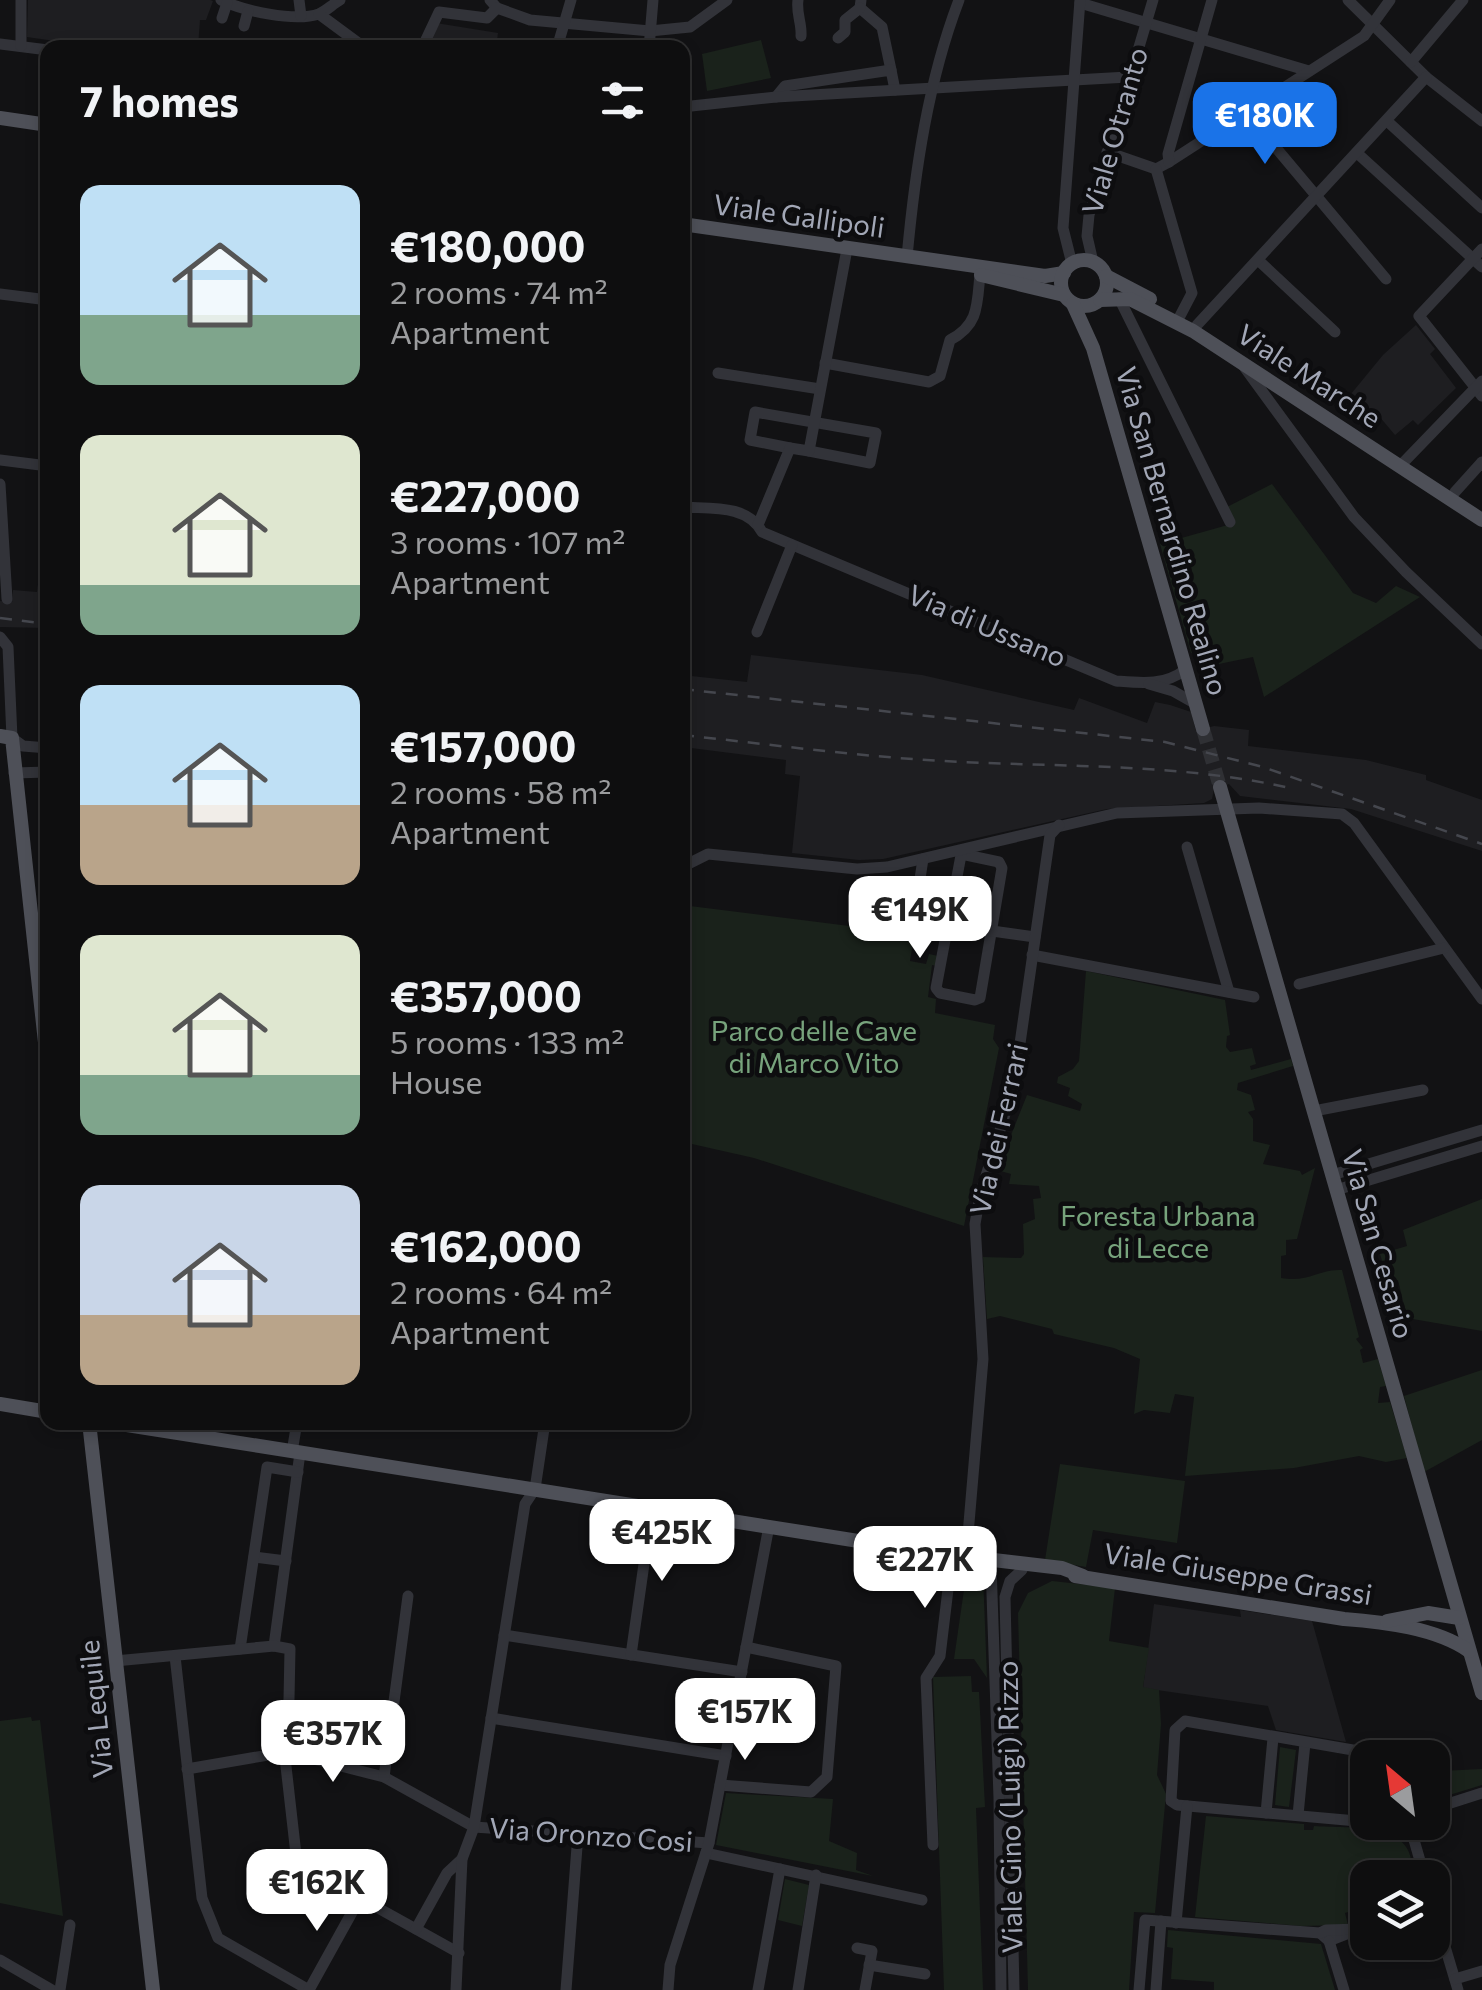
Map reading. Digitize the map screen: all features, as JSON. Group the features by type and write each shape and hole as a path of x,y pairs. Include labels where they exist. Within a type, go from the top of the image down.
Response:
{"main road":[{"path":"0,118 40,125"},
{"name":"Viale Gallipoli","path":"690,225 907,258 1068,299"},
{"name":"Viale Gallipoli","path":"907,258 924,257 1045,276 1068,268"},
{"path":"1094,262 1106,276 1105,293 1095,303 1068,299 1061,284 1068,268 1094,262"},
{"name":"Viale Marche","path":"1106,276 1196,325 1403,462 1482,520"},
{"name":"Viale Marche","path":"1095,303 1130,298 1155,310 1482,510"},
{"name":"Via San Bernardino Realino","path":"1068,299 1093,348 1203,729"},
{"name":"Via San Bernardino Realino","path":"1093,348 1095,303"},
{"path":"6,737 14,773 40,1000"},
{"path":"1220,788 1226,808"},
{"name":"Via San Cesario","path":"1226,808 1459,1618 1476,1656 1482,1692"},
{"path":"0,1404 40,1411"},
{"name":"Via Lequile","path":"90,1430 153,1990"},
{"name":"Viale Giuseppe Grassi","path":"158,1430 1022,1570 1384,1622 1440,1635 1476,1656"},
{"name":"Viale Giuseppe Grassi","path":"972,1560 987,1558 1062,1568 1083,1576"},
{"name":"Viale Giuseppe Grassi","path":"1384,1622 1428,1613 1459,1618"},
{"path":"1440,1635 1453,1628 1459,1618 1482,1636"}],"street":[{"path":"21,0 21,46"},
{"path":"300,0 301,16"},
{"path":"222,18 224,2 248,11 301,16 319,14 340,0"},
{"path":"559,40 571,0"},
{"path":"649,40 653,0"},
{"path":"425,40 439,12 487,18 493,4 530,20 650,31 690,28 728,0"},
{"path":"798,0 801,36"},
{"path":"907,258 932,89 943,41 959,0"},
{"name":"Viale Otranto","path":"1094,262 1087,227 1153,0"},
{"path":"1169,162 1168,154 1212,0"},
{"path":"1348,0 1426,77 1482,121"},
{"path":"1106,152 1156,168 1169,162 1364,36 1390,0"},
{"path":"1411,62 1463,0"},
{"path":"1068,268 1064,228 1080,2 1308,71"},
{"path":"838,38 845,32 845,20 861,4 882,26 895,90"},
{"path":"244,26 248,11"},
{"path":"319,14 354,40"},
{"path":"0,44 40,49"},
{"path":"776,97 785,86 891,70"},
{"path":"690,106 776,97 1128,77"},
{"path":"1196,325 1426,77"},
{"path":"1245,111 1386,278"},
{"path":"1387,121 1482,208"},
{"path":"1357,153 1479,258 1419,316 1480,388 1403,462"},
{"path":"1156,168 1192,293 1180,316"},
{"path":"809,452 847,249"},
{"path":"1258,260 1335,332"},
{"path":"825,363 929,382 940,376 950,340 968,331 972,322 980,274"},
{"path":"0,294 40,299"},
{"path":"1119,298 1230,522"},
{"path":"1240,360 1354,517 1482,644"},
{"path":"718,373 820,388"},
{"path":"1281,418 1297,397"},
{"path":"755,412 814,422 876,434 870,463 750,440 755,412"},
{"path":"758,526 790,448"},
{"path":"0,460 40,465"},
{"path":"1455,492 1482,462"},
{"path":"0,484 6,599"},
{"name":"Via di Ussano","path":"690,508 736,511 762,532 1116,681 1173,691 1196,704"},
{"path":"757,632 792,545"},
{"path":"0,637 8,646 6,737 22,746 40,747"},
{"path":"1148,684 1172,679 1185,670"},
{"path":"14,773 40,772"},
{"path":"690,862 708,854 856,869 924,859 1117,813 1226,808 1342,814 1354,824 1480,992"},
{"name":"Via dei Ferrari","path":"972,1560 983,1359 975,1224 980,1195 1014,1085 1050,835 1060,825"},
{"path":"1187,847 1229,992"},
{"path":"962,850 966,855 999,862 1002,868 980,998 975,1000 940,993 936,988 962,850"},
{"path":"912,930 924,859"},
{"path":"992,931 1035,937"},
{"path":"1299,984 1444,948"},
{"path":"1032,955 1254,997"},
{"path":"1314,1111 1424,1090"},
{"path":"1334,1183 1482,1130"},
{"path":"1334,1183 1482,1146"},
{"path":"274,1646 298,1472 297,1430"},
{"path":"456,1990 462,1859 474,1828 525,1504 535,1489 544,1430"},
{"path":"240,1648 267,1467 298,1472"},
{"path":"632,1655 652,1508"},
{"path":"668,1990 670,1965 708,1848 769,1526"},
{"path":"254,1557 286,1561"},
{"path":"932,1845 926,1678 940,1656 972,1560"},
{"name":"Viale Gino (Luigi) Rizzo","path":"972,1560 999,1798 1001,1990"},
{"name":"Viale Gino (Luigi) Rizzo","path":"1014,1990 1005,1597 1010,1580 1022,1570"},
{"path":"384,1777 408,1596"},
{"path":"504,1636 742,1672"},
{"path":"720,1785 811,1792 827,1777 836,1666 746,1647"},
{"path":"116,1661 240,1648 290,1648 284,1740 298,1863 459,1952"},
{"path":"175,1656 202,1898 218,1938 309,1990 360,1898"},
{"path":"491,1718 726,1756"},
{"path":"1350,1750 1185,1721 1175,1730 1170,1800 1187,1806 1350,1820"},
{"path":"1266,1813 1273,1738"},
{"path":"1298,1816 1305,1743"},
{"path":"187,1769 286,1752 384,1777 474,1828"},
{"path":"1450,1803 1482,1793"},
{"path":"1176,1923 1187,1806"},
{"name":"Via Oronzo Cosi","path":"474,1828 708,1848 780,1869 922,1900"},
{"path":"566,1990 578,1834"},
{"path":"416,1929 447,1873 462,1859"},
{"path":"758,1990 780,1869"},
{"path":"798,1990 816,1876"},
{"path":"1139,1990 1144,1920 1325,1937 1350,1931"},
{"path":"1156,1990 1161,1921"},
{"path":"0,1960 56,1990 70,1924"},
{"path":"1325,1937 1344,1990"},
{"path":"857,1948 872,1951 864,1990"},
{"path":"1450,1960 1457,1984 1482,1971"},
{"path":"869,1965 924,1974"}],"shaded area":[{"path":"28,0 213,1 206,20 200,20 199,40 27,37"},
{"path":"436,23 498,33 497,40 431,40"},
{"path":"1416,325 1435,349 1430,354 1456,388 1418,425 1413,420 1395,435 1379,416 1373,420 1351,394 1383,355"},
{"path":"40,584 40,628 0,627 0,601 12,602 13,590 37,592"},
{"path":"751,655 922,675 1074,710 1079,698 1147,723 1155,702 1170,705 1191,712 1196,731 1214,726 1249,730 1248,746 1366,760 1426,775 1426,780 1482,800 1482,851 1351,809 1240,796 1229,784 1214,789 1212,799 1204,803 1107,809 883,859 792,853 800,776 785,774 786,760 691,748 690,754 690,676 747,682"},
{"path":"1154,1604 1241,1617 1240,1610 1312,1621 1346,1742 1276,1730 1268,1706 1143,1688"}],"green space":[{"path":"761,40 771,78 707,91 702,54"},
{"path":"1272,484 1353,593 1376,603 1396,586 1420,597 1264,697 1253,657 1209,666 1205,650 1191,653 1160,544 1235,523 1227,507"},
{"name":"Parco delle Cave di Marco Vito","path":"690,906 914,936 910,961 926,964 929,954 938,956 937,966 932,965 928,997 936,999 935,1013 995,1025 993,1039 999,1048 964,1226 754,1158 690,1144"},
{"name":"Foresta Urbana di Lecce","path":"1086,971 1225,1000 1230,1035 1226,1047 1230,1052 1252,1048 1256,1064 1250,1066 1251,1070 1291,1059 1293,1066 1238,1083 1237,1090 1251,1095 1255,1110 1248,1112 1253,1119 1253,1141 1270,1145 1263,1164 1300,1171 1302,1175 1315,1168 1297,1239 1286,1240 1286,1255 1281,1256 1281,1278 1299,1279 1342,1270 1359,1337 1356,1339 1363,1348 1363,1363 1378,1359 1386,1386 1380,1387 1378,1403 1390,1402 1407,1458 1386,1462 1359,1456 1294,1468 1185,1476 1194,1397 1175,1394 1170,1413 1144,1410 1134,1414 1140,1359 1114,1348 1054,1334 1052,1329 1000,1316 987,1319 983,1257 1021,1258 1023,1224 1035,1219 1033,1199 1041,1198 1039,1186 1009,1184 1011,1174 997,1170 1027,1095 1080,1111 1082,1104 1068,1096 1070,1088 1057,1083 1058,1077 1079,1061"},
{"path":"1482,1199 1482,1331 1407,1318 1398,1280 1388,1281 1380,1254 1407,1246 1403,1230"},
{"path":"1482,1370 1482,1440 1424,1472 1404,1396"},
{"path":"1060,1464 1185,1481 1177,1543 1093,1530 1086,1567 1045,1560"},
{"path":"967,1569 983,1574 987,1678 974,1659 954,1659"},
{"path":"1052,1581 1115,1588 1109,1641 1149,1648 1143,1687 1159,1690 1157,1775 1166,1794 1155,1913 1134,1912 1129,1990 1028,1990 1018,1613 1028,1593"},
{"path":"971,1676 972,1692 979,1692 985,1807 976,1808 983,1990 944,1990 933,1677"},
{"path":"31,1717 32,1721 40,1720 63,1916 0,1903 0,1721"},
{"path":"1280,1747 1296,1750 1289,1807 1275,1805"},
{"path":"1482,1769 1482,1785 1450,1795 1450,1771"},
{"path":"726,1793 833,1799 829,1841 857,1853 856,1870 873,1876 716,1845"},
{"path":"1206,1816 1304,1824 1304,1830 1313,1830 1314,1826 1350,1827 1350,1840 1399,1840 1411,1859 1350,1860 1350,1911 1345,1913 1348,1925 1301,1926 1195,1917"},
{"path":"785,1879 809,1885 802,1926 778,1920"},
{"path":"1168,1930 1321,1944 1335,1990 1214,1990 1214,1982 1171,1979 1173,1948 1167,1947"}],"tunnel":[{"path":"1203,729 1220,787"}],"railway":[{"path":"0,618 40,623"},
{"path":"690,690 1165,742 1263,767 1482,844"},
{"path":"690,736 928,760 1168,771 1290,788"}]}
